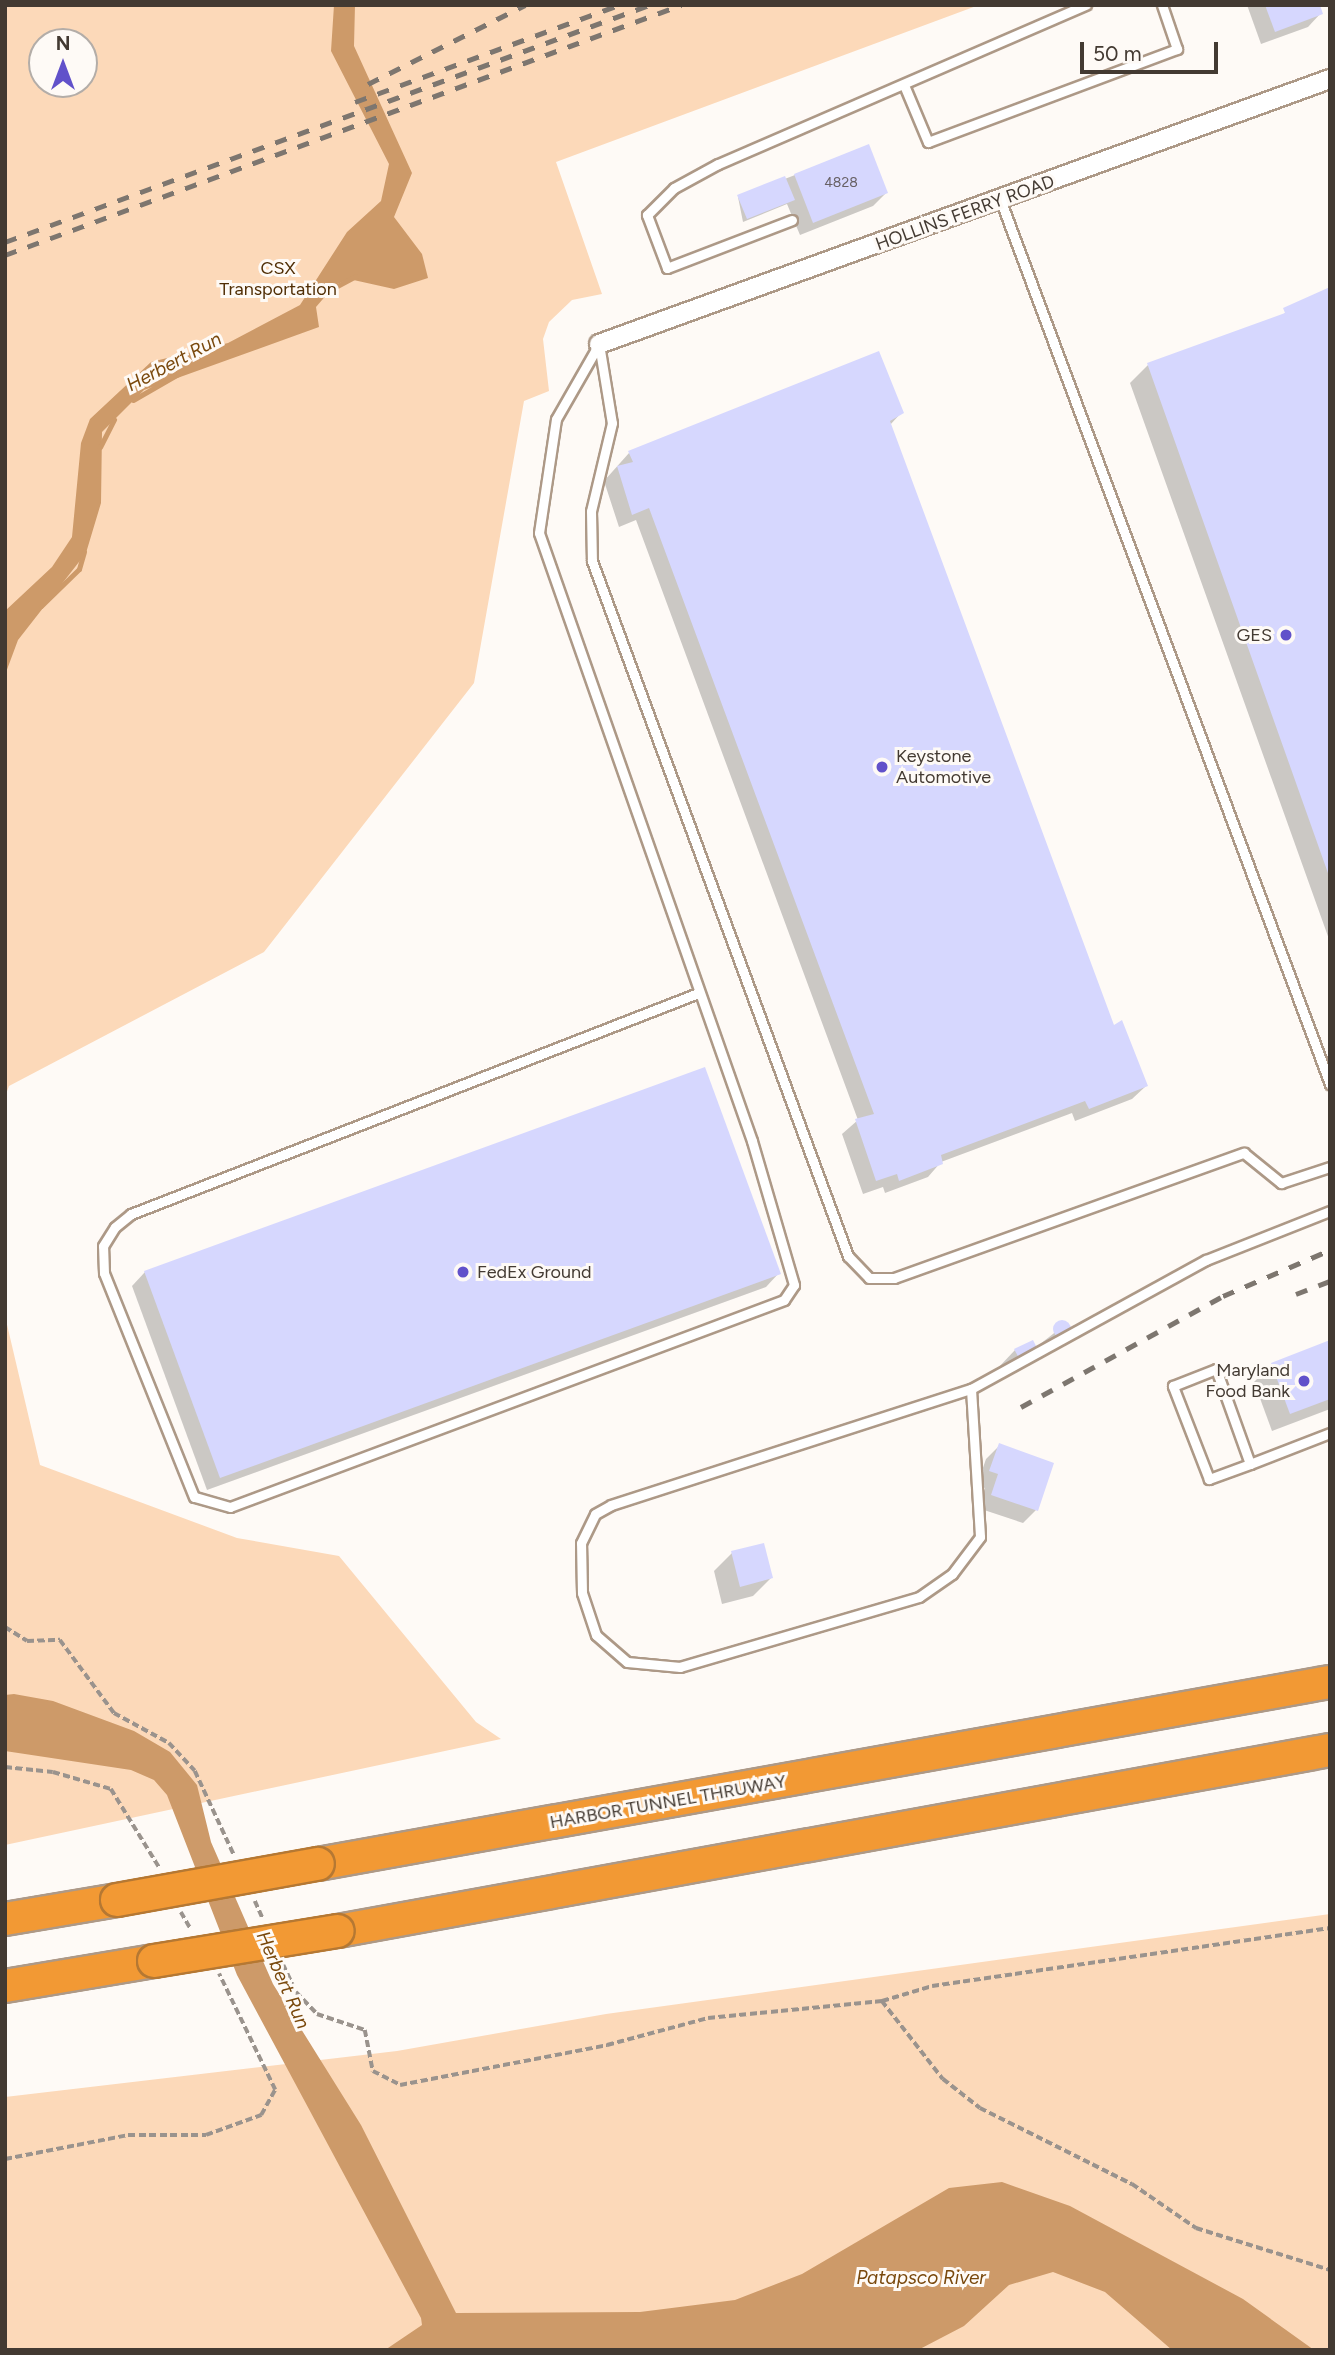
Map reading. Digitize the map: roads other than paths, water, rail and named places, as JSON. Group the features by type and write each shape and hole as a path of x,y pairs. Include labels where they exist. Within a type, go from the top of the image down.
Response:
{"highway":[{"name":"HARBOR TUNNEL THRUWAY","path":"5,1919 1330,1682"},
{"path":"5,1986 338,1931 1330,1750"}],"street":[{"name":"HOLLINS FERRY ROAD","path":"599,344 1330,79"}],"lane":[{"path":"792,220 667,268 647,215 674,188 718,164 1086,5"},
{"path":"904,85 928,142 1177,49 1162,5"},
{"path":"1000,199 1330,1084"},
{"path":"599,344 556,419 539,533 698,993 792,1273 785,1300 230,1507 194,1497 104,1273 103,1246 115,1227 131,1213 698,993"},
{"path":"599,344 612,423 592,511 592,561 848,1256 869,1278 894,1278 1244,1153 1281,1183 1330,1167"},
{"path":"971,1389 980,1537 952,1574 919,1597 680,1667 627,1662 596,1635 586,1616 579,1562 580,1543 595,1514 971,1389 1206,1259 1330,1210"},
{"path":"1250,1464 1216,1369 1173,1386 1209,1479 1250,1464 1330,1433"}],"water":[{"path":"334,5 355,5 354,46 412,173 394,217 422,254 428,278 394,289 349,279 335,285 316,307 319,327 144,390 102,432 101,503 86,553 18,640 5,675 5,611 52,567 72,537 81,443 90,419 151,362 228,343 300,305 347,232 381,201 389,164 331,51"},
{"name":"Patapsco River","path":"14,1694 53,1701 134,1731 170,1752 197,1785 211,1842 273,1984 361,2125 456,2313 640,2312 735,2300 802,2274 949,2188 1002,2182 1070,2206 1243,2299 1314,2350 1172,2350 1105,2292 1053,2272 1009,2285 964,2326 918,2350 385,2350 422,2325 421,2318 237,1975 167,1795 154,1780 131,1770 5,1751 5,1695"}],"waterway":[{"name":"Herbert Run","path":"324,293 356,276"},
{"name":"Herbert Run","path":"133,400 185,370"},
{"name":"Herbert Run","path":"100,447 114,419"},
{"name":"Herbert Run","path":"41,606 79,569 84,552"}],"railway":[{"path":"368,84 525,5"},
{"path":"355,102 618,5"},
{"path":"5,242 649,5"},
{"path":"5,255 681,5"},
{"path":"1021,1407 1223,1296 1330,1250"},
{"path":"1296,1294 1330,1281"}],"place":[{"name":"GES","path":"1286,635"},
{"name":"Keystone Automotive","path":"882,767"},
{"name":"FedEx Ground","path":"463,1272"},
{"name":"Maryland Food Bank","path":"1304,1381"}],"park label":[{"name":"CSX Transportation","path":"278,279"}]}
